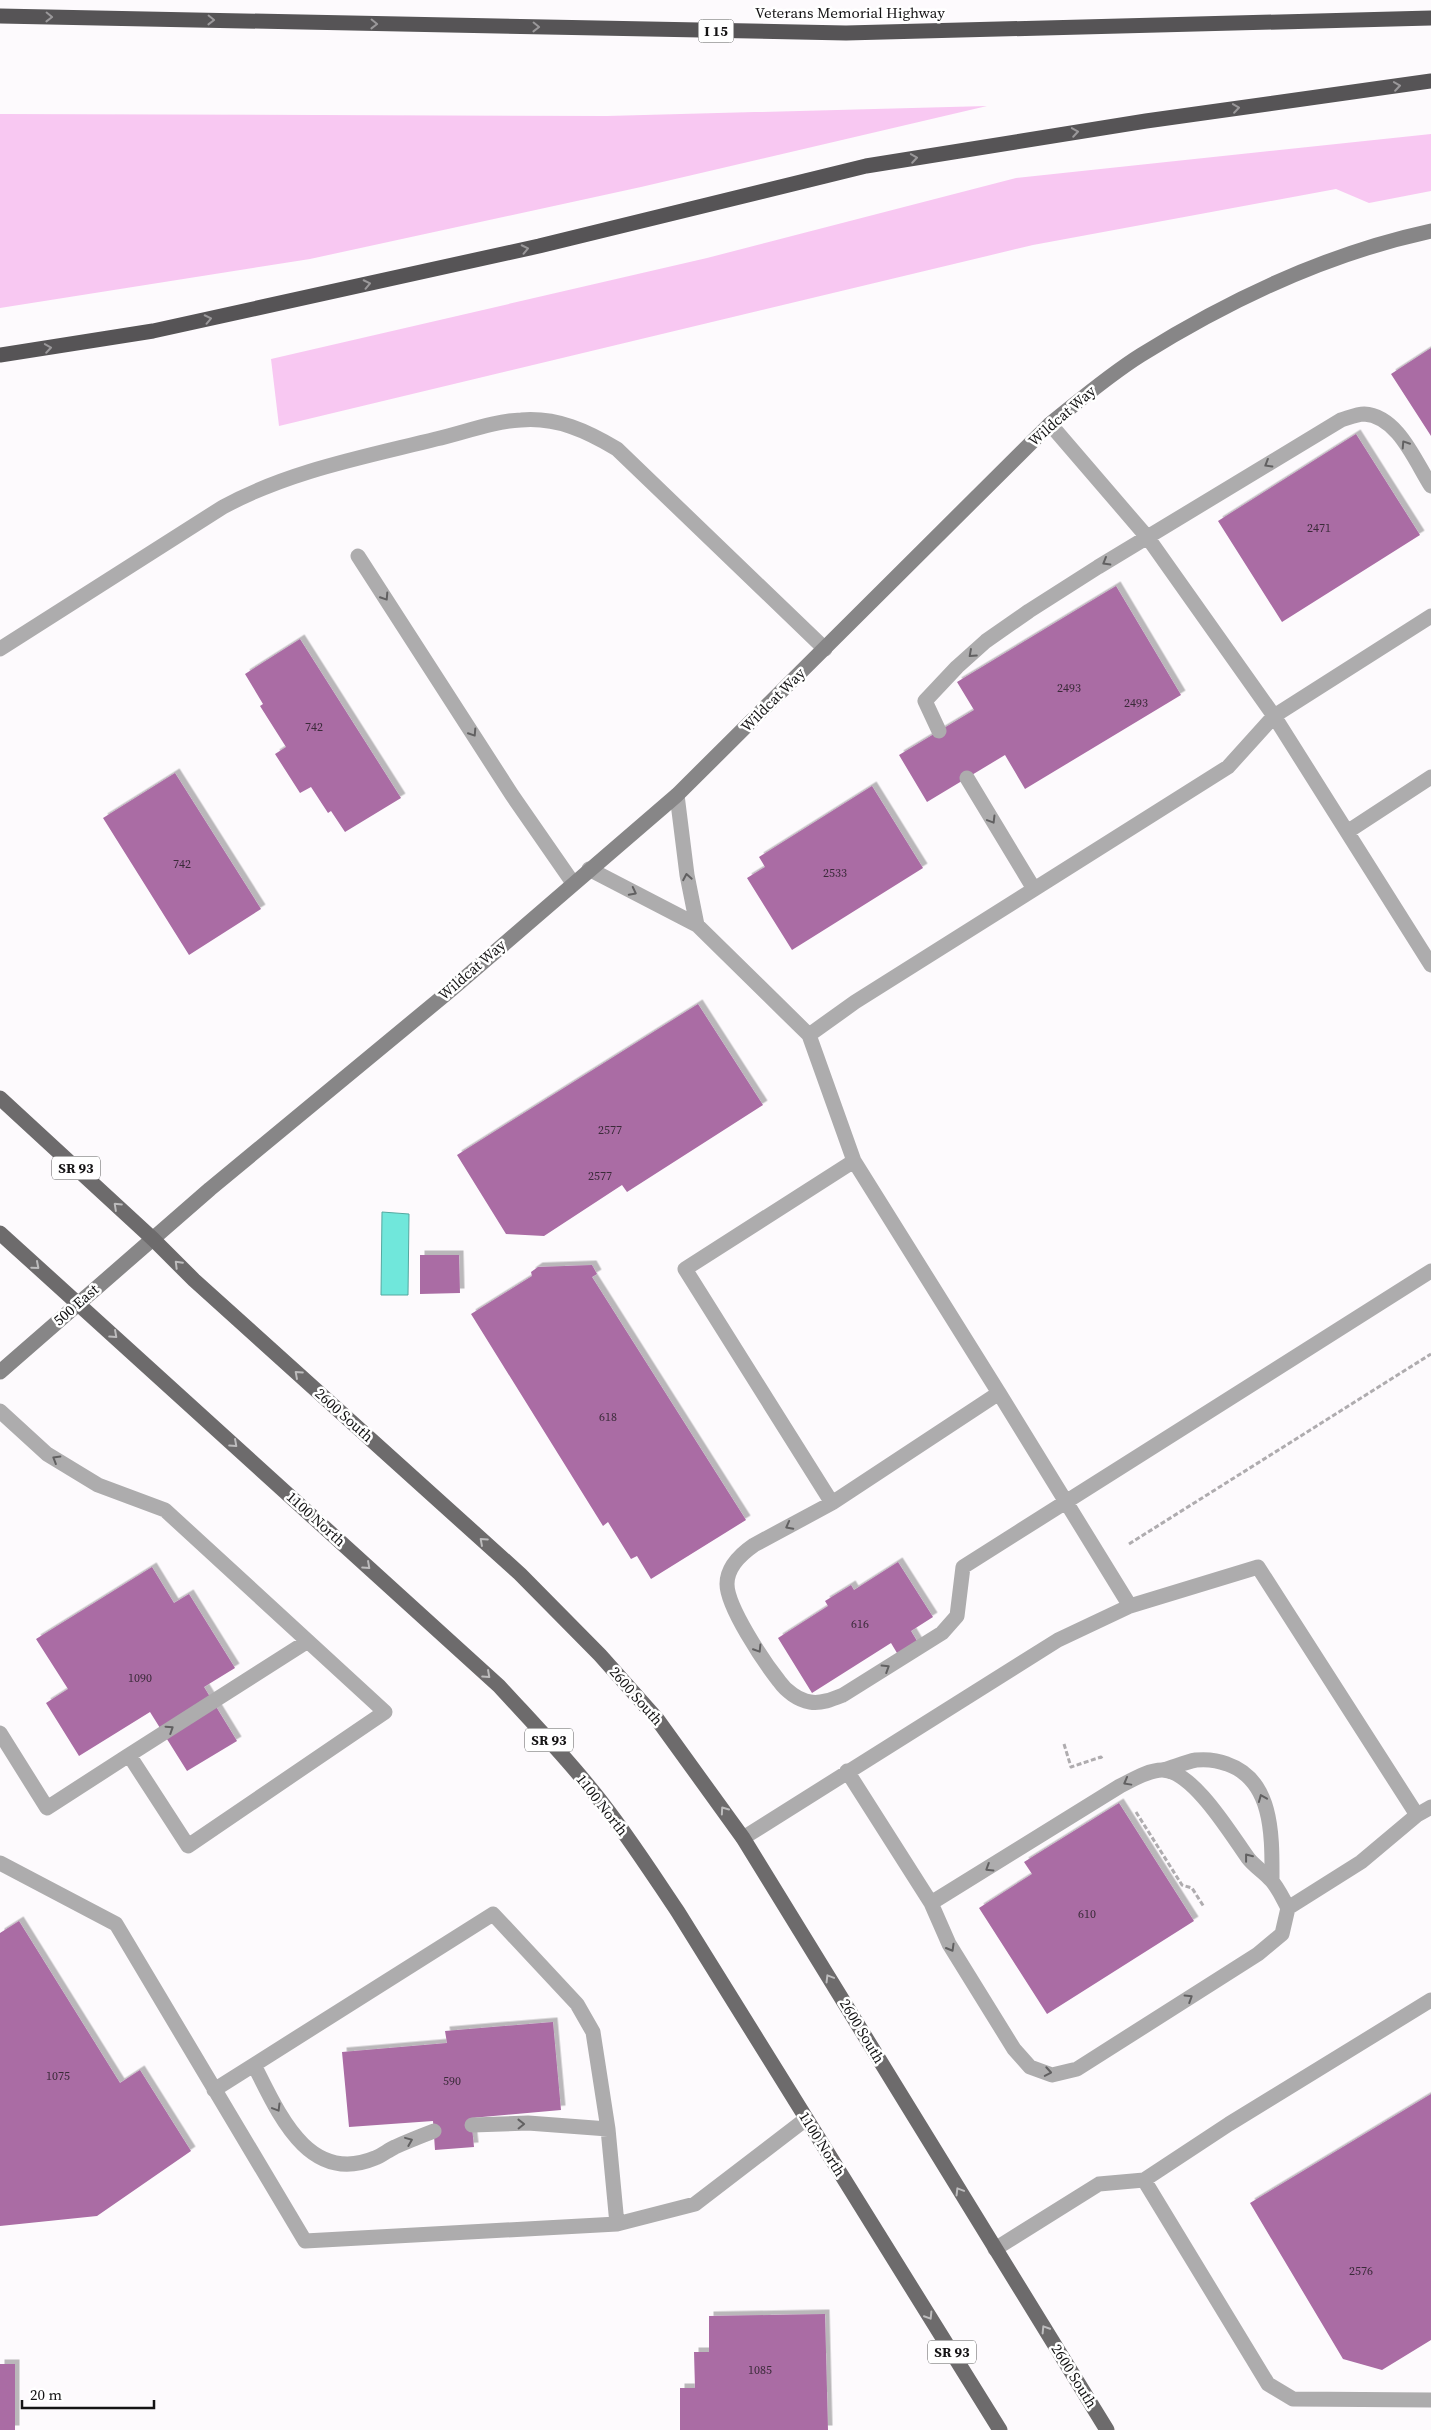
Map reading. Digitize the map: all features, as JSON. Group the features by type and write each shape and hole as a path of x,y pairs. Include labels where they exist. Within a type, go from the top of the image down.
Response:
{"highway":[{"name":"Veterans Memorial Highway","path":"0,16 846,33 1431,18"},
{"path":"0,355 163,329 539,246 866,166 1146,121 1431,81"}],"main road":[{"name":"2600 South","path":"0,1098 153,1238 194,1280 520,1574 600,1655 657,1719 743,1838 1108,2430"},
{"name":"1100 North","path":"0,1233 499,1686 595,1794 678,1912 1000,2430"}],"street":[{"name":"Wildcat Way","path":"153,1238 232,1170 452,989 572,883 677,795 1050,424 1097,385 1141,355 1251,294 1358,252 1431,231"},
{"path":"939,731 926,701 957,667 986,641 1098,566 1148,538 1341,420 1363,414 1384,420 1401,438 1431,486"},
{"path":"0,649 252,491 336,464 521,420 572,426 594,435 617,449 824,649"},
{"path":"1050,424 1148,538 1274,716 1431,966"},
{"path":"358,556 512,795 572,883"},
{"path":"808,1035 855,1002 1228,768 1274,716 1431,616"},
{"path":"1346,832 1431,777"},
{"path":"966,778 1034,889"},
{"path":"677,795 687,875 697,925"},
{"path":"589,869 697,925 808,1035 854,1161 1130,1606"},
{"path":"832,1503 685,1269 854,1161"},
{"name":"500 East","path":"0,1372 153,1238"},
{"path":"999,1393 832,1503 754,1545 742,1553 732,1567 727,1582 728,1598 779,1683 795,1696 811,1702 827,1702 843,1695 942,1632 957,1616 963,1567 1431,1271"},
{"path":"0,1412 47,1454 98,1485 165,1510 385,1712 188,1846 129,1755"},
{"path":"743,1838 1058,1640 1130,1606 1258,1567 1417,1816"},
{"path":"0,1733 47,1808 308,1641"},
{"path":"931,1903 1120,1786 1137,1777 1197,1760 1217,1760 1236,1767 1251,1777 1261,1794 1268,1814 1272,1848 1272,1880"},
{"path":"847,1771 931,1903 949,1944 1014,2049 1030,2067 1052,2074 1077,2069 1258,1954 1282,1934 1288,1908 1272,1880 1250,1860 1219,1815 1198,1791 1180,1777 1163,1770"},
{"path":"1288,1908 1361,1862 1417,1816 1431,1807"},
{"path":"0,1863 116,1924 305,2241 617,2224 695,2204 806,2119"},
{"path":"214,2090 492,1914 577,2004 594,2032 608,2129 617,2224"},
{"path":"995,2249 1099,2184 1144,2180 1229,2124 1431,2000"},
{"path":"254,2065 288,2127 304,2146 322,2160 338,2165 351,2165 374,2159 395,2147 434,2131"},
{"path":"472,2125 528,2123 608,2129"},
{"path":"1144,2180 1268,2384 1293,2399 1431,2400"}],"path":[{"path":"1126,1546 1431,1354"},
{"path":"1064,1744 1071,1768 1101,1757"},
{"path":"1135,1811 1182,1885 1192,1888 1204,1907"}],"shaded area":[{"path":"987,106 641,187 310,259 0,308 0,114 607,116"},
{"path":"1431,134 1431,191 1369,203 1336,189 1033,245 279,426 271,359 707,258 1016,178"}],"water":[{"path":"382,1212 409,1214 408,1295 381,1295"}],"building":[{"path":"1431,348 1431,436 1391,374"},
{"path":"1356,434 1420,535 1282,622 1218,521"},
{"path":"1116,586 1181,695 1025,789 1005,755 927,802 899,755 974,710 957,682"},
{"path":"300,639 401,798 345,832 331,811 328,813 311,787 300,793 275,754 286,747 260,706 263,704 245,674"},
{"path":"175,773 261,909 189,955 103,818"},
{"path":"872,786 923,868 792,950 747,878 765,867 759,857"},
{"path":"698,1004 763,1105 627,1192 622,1185 544,1236 506,1234 457,1155"},
{"path":"420,1255 459,1255 460,1293 420,1294"},
{"path":"592,1265 597,1274 592,1277 746,1520 651,1579 637,1556 631,1559 608,1522 603,1526 471,1314 532,1276 531,1272 538,1267"},
{"path":"898,1562 933,1617 911,1631 920,1646 900,1658 891,1643 812,1693 778,1638 828,1606 825,1601 851,1585 854,1590"},
{"path":"152,1567 174,1603 189,1594 235,1668 204,1687 237,1741 187,1771 150,1712 79,1756 46,1703 68,1689 36,1639"},
{"path":"1119,1803 1194,1921 1047,2014 979,1908 1032,1874 1024,1862"},
{"path":"19,1921 120,2083 140,2070 191,2151 97,2216 0,2226 0,1933"},
{"path":"553,2022 561,2110 471,2118 474,2147 435,2150 433,2121 349,2127 342,2052 447,2043 445,2031"},
{"path":"1431,2094 1431,2340 1382,2370 1343,2359 1250,2203"},
{"path":"825,2314 828,2430 680,2430 680,2388 695,2388 694,2352 709,2352 709,2316"},
{"path":"0,2364 15,2364 15,2430 0,2430"}]}
